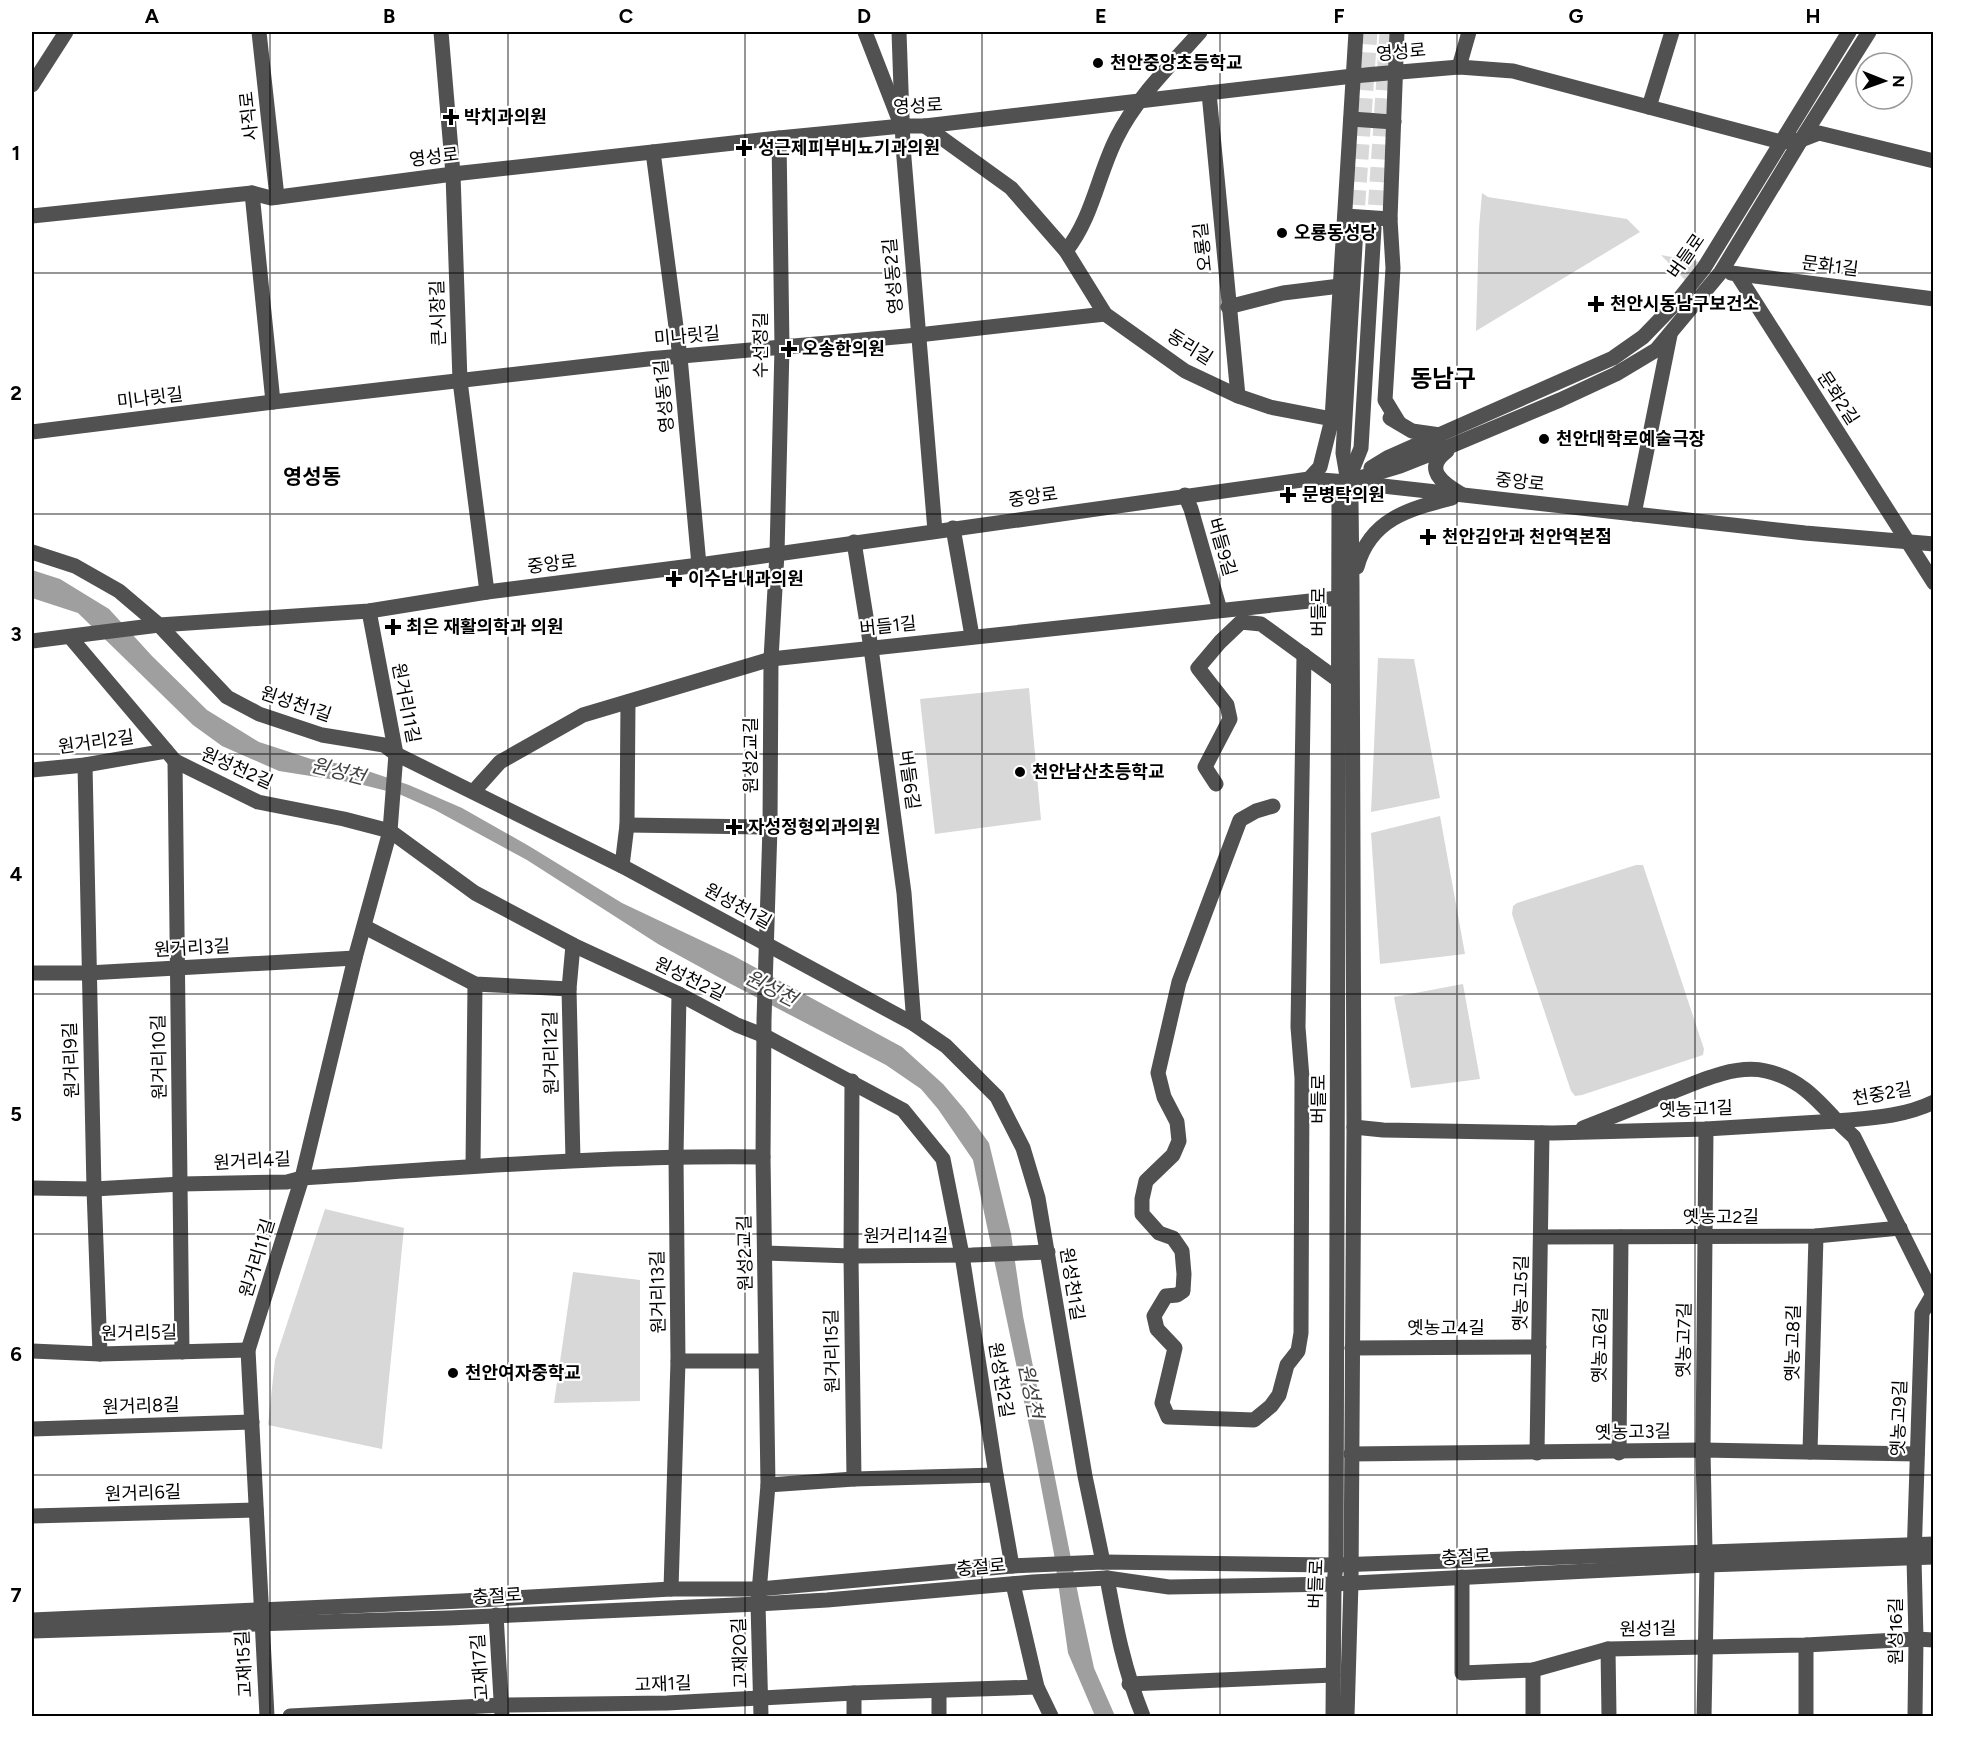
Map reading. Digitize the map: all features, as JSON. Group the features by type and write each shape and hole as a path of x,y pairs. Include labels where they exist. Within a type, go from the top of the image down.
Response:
{"street":[{"path":"32,85 66,32"},
{"name":"사직로","path":"259,32 277,197"},
{"name":"큰시장길","path":"441,32 453,174 460,381 487,592"},
{"path":"865,32 902,126"},
{"path":"899,32 902,126"},
{"path":"1066,251 1074,242 1091,208 1116,137 1139,102 1200,32"},
{"path":"1309,479 1320,467 1332,419 1356,32"},
{"path":"1397,32 1390,217 1393,268 1384,400 1399,423"},
{"path":"1459,66 1468,32"},
{"path":"1648,107 1672,32"},
{"name":"버들로","path":"1347,1716 1351,1583 1343,1565 1339,1128 1338,598 1340,503 1347,482 1389,457 1613,358 1643,337 1676,303 1704,268 1849,32"},
{"name":"버들로","path":"1347,482 1400,466 1453,446 1616,374 1656,350 1721,272 1869,32"},
{"name":"영성로","path":"32,216 252,193 271,198 453,174 779,138 902,126 926,126 1353,76 1459,66 1513,71 1781,142 1801,140 1819,133 1934,161"},
{"name":"오룡길","path":"1209,93 1238,396"},
{"path":"1351,119 1394,122"},
{"name":"영성동2길","path":"902,126 934,531"},
{"name":"동리길","path":"926,126 1011,188 1066,251 1106,314 1185,370 1238,396 1270,407 1332,419"},
{"name":"수선정길","path":"777,553 782,347 779,138"},
{"name":"영성동1길","path":"653,152 680,357 699,565"},
{"path":"252,193 273,402"},
{"path":"1345,214 1390,217"},
{"path":"1347,482 1343,453 1356,228"},
{"path":"1347,482 1361,448 1374,228"},
{"name":"문화1길","path":"1721,272 1934,299"},
{"name":"문화2길","path":"1737,274 1934,583"},
{"path":"1228,308 1283,293 1340,286"},
{"name":"미나릿길","path":"32,432 648,359 918,335 1106,314"},
{"name":"버들로","path":"1634,514 1671,332"},
{"path":"1367,353 1377,402 1387,416 1412,430 1440,435"},
{"path":"1453,446 1437,458 1435,464 1444,484 1463,495"},
{"name":"중앙로","path":"73,636 159,625 369,611 487,592 699,565 1309,479 1934,544"},
{"name":"버들로","path":"1333,1716 1334,1584 1343,1565 1351,1454 1354,1126 1352,585 1351,500 1347,482"},
{"name":"버들9길","path":"1185,495 1220,610"},
{"path":"1352,585 1361,552 1376,531 1400,514 1423,505 1463,495"},
{"path":"953,528 972,636"},
{"name":"버들6길","path":"854,542 872,648 904,893 914,1024"},
{"name":"원성천1길","path":"32,552 75,566 119,591 159,625 227,697 235,702 259,714 322,735 384,745 396,760 474,791 622,866 767,951 914,1024 946,1047 997,1097 1023,1148 1038,1198 1042,1252 1050,1278 1098,1562"},
{"name":"원성2교길","path":"758,1596 768,1485 763,1157 764,1020 770,827 771,659 777,553"},
{"name":"버들1길","path":"474,791 500,762 583,716 771,659 1338,598"},
{"name":"원거리11길","path":"261,1616 248,1350 302,1178 390,825 396,760 369,611"},
{"path":"1216,784 1205,767 1230,719 1227,705 1198,668 1241,622 1261,624 1338,680"},
{"path":"32,641 73,636"},
{"name":"원성천2길","path":"73,636 171,756 258,802 344,819 390,825 475,893 573,945 679,994 737,1025 765,1036 903,1110 943,1159 967,1255 996,1475 1018,1566"},
{"path":"1273,806 1256,811 1240,820 1179,982 1158,1073 1164,1097 1177,1122 1179,1141 1173,1155 1146,1181 1142,1199 1142,1214 1159,1233 1173,1238 1182,1251 1185,1274 1183,1291 1177,1295 1166,1296 1154,1316 1157,1329 1175,1348 1162,1403 1168,1417 1254,1420 1271,1406 1279,1395 1287,1365 1298,1351 1301,1333 1302,1077 1298,1027 1304,655"},
{"path":"622,866 627,825 628,702"},
{"name":"원거리2길","path":"32,770 171,756"},
{"name":"원거리10길","path":"171,756 177,968 182,1352"},
{"name":"원거리9길","path":"84,765 100,1354"},
{"path":"627,825 770,827"},
{"path":"365,927 475,984 569,989"},
{"name":"원거리12길","path":"573,945 569,989 573,1160"},
{"name":"원거리3길","path":"32,973 88,973 355,958"},
{"path":"473,1166 475,984"},
{"name":"원거리13길","path":"671,1589 678,1361 676,1156 679,994"},
{"path":"1575,1132 1714,1076 1742,1071 1766,1071 1798,1084 1813,1094 1854,1137 1933,1297"},
{"name":"원거리15길","path":"852,1081 850,1256 854,1479"},
{"name":"천중2길","path":"1837,1121 1886,1117 1909,1112 1934,1102"},
{"name":"옛농고1길","path":"1354,1126 1383,1130 1542,1133 1706,1129 1837,1121"},
{"name":"옛농고7길","path":"1704,1716 1706,1558 1702,1450 1706,1129"},
{"name":"옛농고5길","path":"1538,1454 1542,1133"},
{"name":"원거리4길","path":"32,1188 94,1189 180,1184 287,1182 302,1178 573,1160 676,1156 763,1157"},
{"name":"옛농고2길","path":"1541,1237 1816,1236 1900,1228"},
{"name":"옛농고8길","path":"1810,1452 1816,1236"},
{"name":"옛농고6길","path":"1618,1453 1621,1237"},
{"name":"원거리14길","path":"765,1253 850,1256 1042,1252"},
{"name":"옛농고9길","path":"1915,1551 1922,1312 1933,1297"},
{"name":"옛농고4길","path":"1352,1348 1539,1347"},
{"name":"원거리5길","path":"32,1351 100,1354 248,1350"},
{"path":"678,1361 765,1361"},
{"name":"원거리8길","path":"32,1429 252,1422"},
{"name":"옛농고3길","path":"1351,1454 1538,1454 1702,1450 1917,1454"},
{"path":"768,1485 854,1479 996,1475"},
{"name":"원거리6길","path":"32,1516 256,1510"},
{"name":"충절로","path":"32,1620 496,1615 758,1596 1018,1566 1098,1562 1343,1565 1706,1558 1915,1551 1934,1544"},
{"name":"충절로","path":"1915,1551 1934,1557"},
{"name":"원성16길","path":"1915,1551 1915,1716"},
{"name":"충절로","path":"32,1631 671,1589 838,1599 1033,1582 1101,1579 1169,1587 1334,1584 1462,1577 1706,1558"},
{"name":"원성1길","path":"1462,1577 1462,1673 1533,1670 1608,1649 1806,1645 1916,1638 1934,1640"},
{"path":"1101,1579 1120,1652 1143,1716"},
{"path":"1013,1584 1037,1688 1051,1716"},
{"name":"고재20길","path":"758,1596 761,1716"},
{"name":"고재17길","path":"496,1615 502,1711"},
{"name":"고재15길","path":"261,1616 267,1716"},
{"path":"1806,1645 1806,1716"},
{"path":"1608,1649 1609,1716"},
{"path":"1533,1670 1533,1716"},
{"path":"1130,1684 1333,1675"},
{"name":"고재1길","path":"290,1716 667,1710 854,1693 1037,1688"},
{"path":"939,1691 939,1716"},
{"path":"854,1693 854,1716"}],"shaded area":[{"path":"1482,193 1488,197 1627,219 1640,232 1476,331"},
{"path":"1661,255 1706,263 1690,285"},
{"path":"1378,658 1414,659 1440,798 1371,812"},
{"path":"1029,688 1041,820 935,834 920,699"},
{"path":"1440,816 1465,954 1380,964 1371,833"},
{"path":"1636,865 1643,865 1704,1049 1703,1055 1575,1096 1571,1091 1512,914 1513,906"},
{"path":"1463,984 1480,1079 1411,1088 1394,997"},
{"path":"325,1209 404,1228 382,1449 268,1425 275,1360"},
{"path":"573,1272 640,1280 640,1401 554,1403"}],"water":[{"name":"원성천","path":"32,570 60,579 109,609 152,656 207,710 259,742 311,759 353,766 409,785 462,808 622,903 734,956 902,1047 943,1084 989,1143 1011,1234 1023,1316 1094,1668 1115,1716 1095,1716 1068,1653 1054,1554 1033,1444 973,1160 938,1109 921,1089 886,1065 658,944 527,860 435,810 399,794 355,783 279,771 222,746 193,725 78,613 32,598"}],"tunnel":[{"path":"1356,228 1370,32"},
{"path":"1374,228 1387,32"}],"place":[{"name":"천안중앙초등학교","path":"1098,63"},
{"name":"박치과의원","path":"451,117"},
{"name":"성근제피부비뇨기과의원","path":"744,148"},
{"name":"오룡동성당","path":"1282,233"},
{"name":"천안시동남구보건소","path":"1596,304"},
{"name":"오송한의원","path":"789,349"},
{"name":"천안대학로예술극장","path":"1544,439"},
{"name":"문병탁의원","path":"1288,495"},
{"name":"천안김안과 천안역본점","path":"1428,537"},
{"name":"이수남내과의원","path":"674,579"},
{"name":"최은 재활의학과 의원","path":"393,627"},
{"name":"천안남산초등학교","path":"1020,772"},
{"name":"자성정형외과의원","path":"734,827"},
{"name":"천안여자중학교","path":"453,1373"}],"district":[{"name":"동남구","path":"1443,379"},
{"name":"영성동","path":"312,477"}]}
